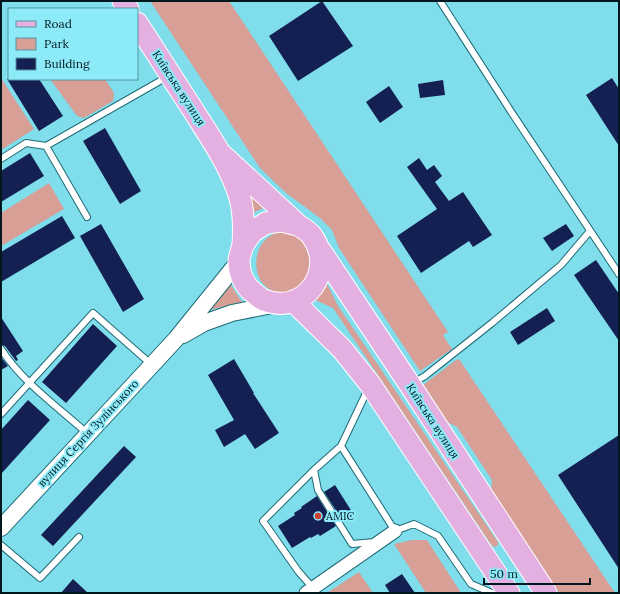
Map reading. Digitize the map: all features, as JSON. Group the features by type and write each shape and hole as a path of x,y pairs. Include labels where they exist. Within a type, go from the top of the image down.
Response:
{"main road":[{"name":"Київська вулиця","path":"138,25 220,153"},
{"path":"220,153 298,225 312,235 320,250 321,266 317,281 307,293 286,302 263,300 250,290 241,277 243,221 239,196 220,153"},
{"path":"241,253 252,232 266,223 282,221 298,225"},
{"name":"Київська вулиця","path":"320,250 546,593"},
{"path":"286,302 342,349 370,384 509,593"},
{"path":"490,565 516,548"}],"street":[{"path":"176,339 241,253"},
{"path":"176,339 204,323 232,313 286,302"},
{"name":"вулиця Сергія Зулінського","path":"1,528 176,339"},
{"path":"310,591 396,531"}],"lane":[{"path":"440,1 510,110 619,274"},
{"path":"1,159 26,143 46,146 170,75"},
{"path":"46,146 87,217"},
{"path":"410,385 425,376 492,323 561,265 590,231"},
{"path":"1,414 93,313 152,365"},
{"path":"1,349 3,355 30,383 88,434"},
{"path":"310,591 263,521 314,470 341,446 370,384"},
{"path":"341,446 396,531 414,524 438,536 471,584 492,593"},
{"path":"314,470 318,490 352,544 380,542"},
{"path":"1,545 40,578 79,536"}],"green space":[{"path":"150,1 229,1 448,332 443,335 452,349 420,371 339,248 332,230 320,218 286,193 260,168"},
{"path":"1,78 34,129 1,150"},
{"path":"51,80 106,80 114,93 113,101 84,118 77,116"},
{"path":"49,183 64,209 1,246 1,213"},
{"path":"245,187 266,207 250,214"},
{"path":"283,231 299,233 318,263 298,291 279,293 270,290 263,284 258,276 256,267 257,257 259,248 272,235"},
{"path":"229,282 242,302 202,312"},
{"path":"327,284 338,306 498,542 498,545 495,547 492,546 333,308 315,300"},
{"path":"459,359 615,593 559,593 491,490 492,480 457,427 447,422 423,385"},
{"path":"412,540 427,540 461,593 426,593 394,544"},
{"path":"359,572 373,593 327,593"}],"building":[{"path":"322,1 353,46 298,81 269,36"},
{"path":"612,78 619,89 619,146 586,95"},
{"path":"7,79 40,80 63,116 39,131"},
{"path":"443,80 445,95 420,98 418,84"},
{"path":"389,86 403,107 380,123 366,102"},
{"path":"105,128 141,191 120,204 83,141"},
{"path":"30,153 44,176 1,202 1,171"},
{"path":"419,158 427,170 434,165 442,176 435,182 449,201 463,192 492,235 473,247 469,241 421,273 397,236 437,209 407,167"},
{"path":"62,216 75,238 1,282 1,252"},
{"path":"101,224 144,299 123,312 80,236"},
{"path":"566,224 574,236 552,251 543,238"},
{"path":"596,260 619,294 619,341 574,275"},
{"path":"547,308 555,321 518,345 510,332"},
{"path":"1,317 23,351 16,356 18,360 16,361 5,346 1,345"},
{"path":"93,324 117,346 66,403 42,382"},
{"path":"1,357 8,366 1,370"},
{"path":"234,359 253,393 279,433 255,449 245,434 224,447 215,430 234,420 208,375"},
{"path":"28,400 50,420 1,474 1,430"},
{"path":"619,435 619,569 558,475"},
{"path":"124,446 136,457 53,546 41,535"},
{"path":"335,485 354,515 343,521 324,492"},
{"path":"317,496 336,526 320,536 318,534 311,538 310,537 292,548 278,526 295,515 294,513"},
{"path":"402,574 415,593 390,593 385,585"},
{"path":"73,579 88,593 61,593"}],"place":[{"name":"АМІС","path":"318,516"}]}
